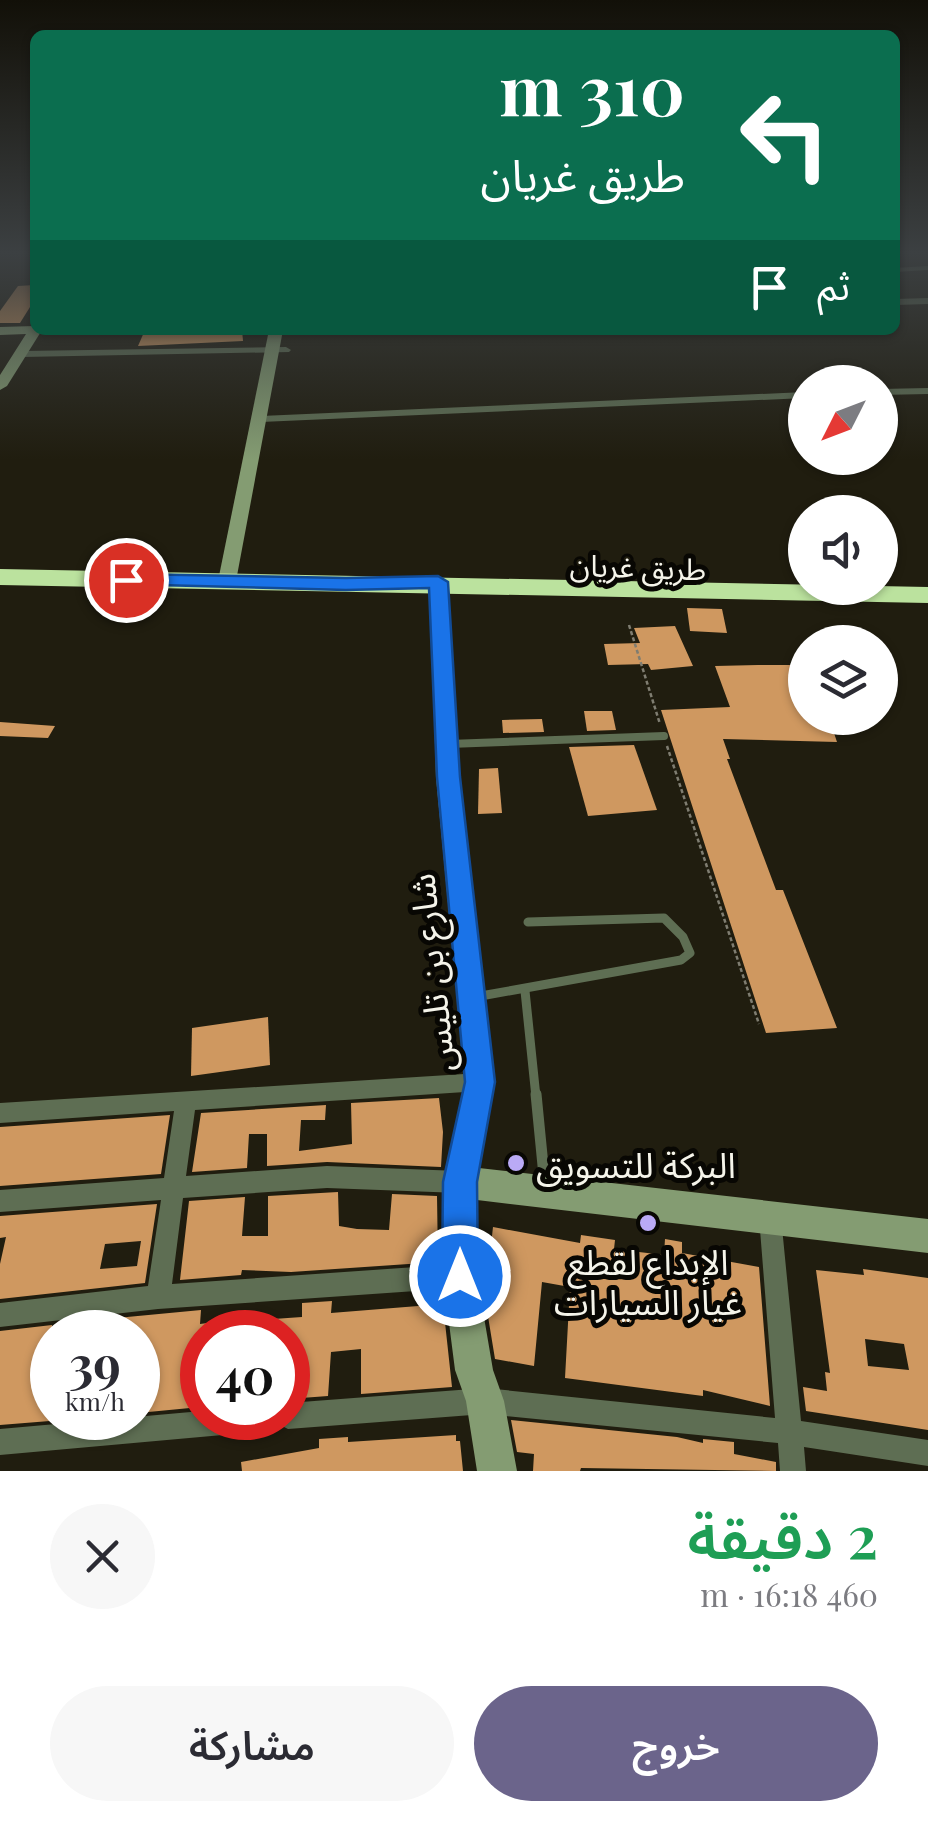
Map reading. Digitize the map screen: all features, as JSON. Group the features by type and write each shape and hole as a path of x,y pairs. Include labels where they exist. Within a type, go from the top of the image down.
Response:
{"highway":[{"name":"طريق غريان","path":"0,577 438,587 928,608"},
{"name":"طريق غريان","path":"438,587 928,594"}],"street":[{"path":"0,331 30,330"},
{"path":"0,386 32,335"},
{"path":"277,335 280,350"},
{"path":"235,581 280,350 287,335"},
{"path":"22,354 280,350"},
{"path":"898,392 928,391"},
{"path":"269,418 788,396"},
{"name":"شارع بن تليس","path":"438,587 448,777 480,1082 460,1182 460,1276 474,1370 485,1401 496,1471"},
{"path":"0,1113 186,1104 480,1082"},
{"path":"158,1297 186,1104"},
{"path":"0,1202 327,1178 460,1182 928,1236"},
{"path":"770,1216 794,1471"},
{"path":"0,1315 158,1297 460,1276"},
{"path":"310,1414 485,1401 792,1432 928,1453"},
{"path":"0,1442 180,1426"}],"lane":[{"path":"449,744 664,736"},
{"path":"471,998 681,960 690,953 683,937 664,918 528,922"},
{"path":"524,991 546,1193"}],"path":[{"path":"628,626 759,1024"}],"building":[{"path":"143,335 242,335 243,341 138,346"},
{"path":"687,608 722,609 727,633 690,631"},
{"path":"675,626 693,666 651,670 648,664 608,665 604,644 640,643 634,628"},
{"path":"788,665 788,735 835,735 837,742 723,739 776,890 783,890 837,1028 766,1033 661,710 730,707 715,666"},
{"path":"584,711 612,711 616,730 587,731"},
{"path":"542,719 544,732 503,733 502,720"},
{"path":"0,722 55,726 48,738 0,736"},
{"path":"634,745 657,810 588,816 569,747"},
{"path":"498,768 502,813 478,814 479,769"},
{"path":"268,1017 270,1065 191,1076 192,1028"},
{"path":"439,1098 443,1132 441,1167 327,1162 267,1166 267,1134 249,1134 247,1168 192,1172 201,1113 326,1105 325,1120 301,1120 299,1151 352,1144 351,1103"},
{"path":"170,1115 161,1174 0,1186 0,1127"},
{"path":"338,1192 339,1226 357,1229 389,1230 392,1194 437,1196 438,1262 291,1272 242,1270 241,1275 180,1280 189,1201 245,1197 242,1236 268,1236 268,1196"},
{"path":"157,1204 145,1283 0,1299 0,1264 6,1237 0,1238 0,1216","holes":["141,1241 137,1266 100,1269 105,1244"]},
{"path":"493,1227 580,1243 581,1235 615,1240 614,1249 664,1255 665,1239 682,1242 682,1253 759,1267 770,1406 703,1390 703,1396 565,1378 570,1287 542,1282 534,1366 495,1359 485,1298"},
{"path":"863,1269 928,1278 928,1430 806,1411 803,1387 827,1391 825,1372 830,1373 816,1270 864,1275","holes":["865,1339 904,1344 909,1370 868,1366"]},
{"path":"332,1301 331,1313 443,1304 452,1387 361,1394 361,1349 331,1352 328,1396 310,1397 310,1310 302,1310 302,1303"},
{"path":"180,1312 180,1409 160,1411 160,1314"},
{"path":"30,1328 30,1423 0,1425 0,1331"},
{"path":"511,1420 703,1443 703,1439 734,1442 734,1454 776,1462 776,1471 533,1471 534,1454 517,1452"},
{"path":"456,1435 463,1471 242,1471 241,1462 319,1448 319,1439 348,1437 348,1442"}],"place":[{"name":"البركة للتسويق","path":"516,1163"},
{"name":"الإبداع لقطع غيار السيارات","path":"648,1223"}],"route":[{"path":"126,580 438,582 448,777 480,1082 460,1182 460,1276"}]}
